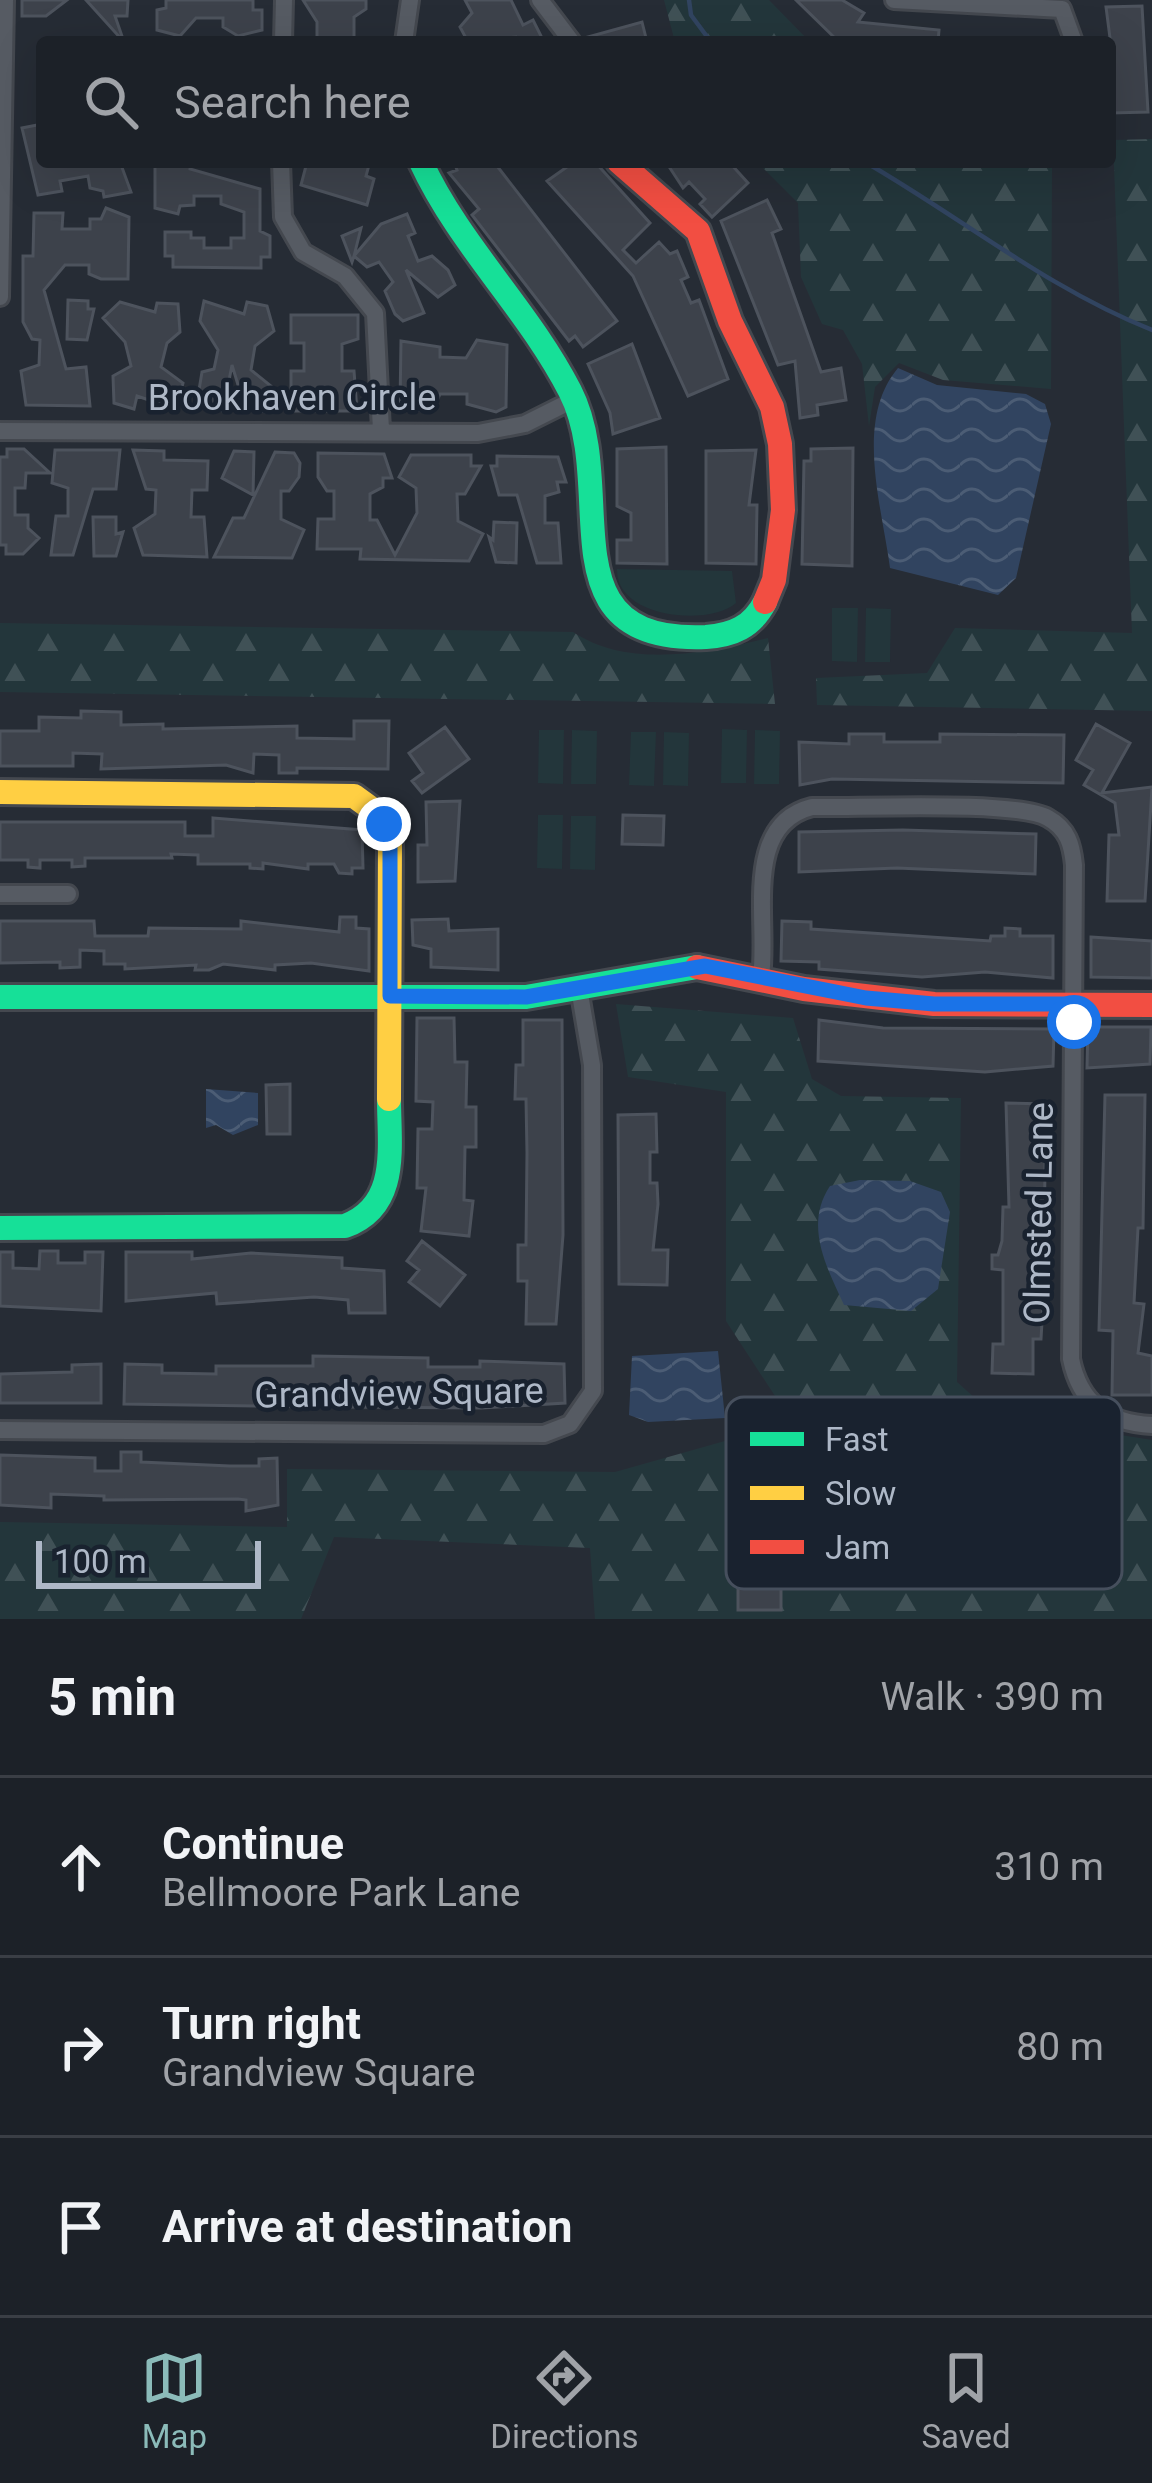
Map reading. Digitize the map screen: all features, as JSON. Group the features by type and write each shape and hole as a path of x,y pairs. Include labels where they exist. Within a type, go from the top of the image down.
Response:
{"street":[{"path":"0,297 5,0"},
{"path":"283,36 284,0"},
{"path":"405,36 410,0"},
{"path":"540,0 567,36"},
{"path":"894,0 1062,5 1072,36"},
{"path":"281,168 284,217 303,252 345,276 375,314 381,430"},
{"path":"423,168 435,197 537,329 577,398 593,451 598,583 614,613 634,630 664,638 739,635 760,617 777,582 782,449 775,415 730,324 704,239 627,168"},
{"name":"Brookhaven Circle","path":"0,431 497,431 525,424 577,398"},
{"path":"0,792 354,796 376,812 390,837 389,1174 384,1202 370,1216 333,1229 0,1228"},
{"name":"Olmsted Lane","path":"760,977 766,850 783,818 812,807 1030,811 1049,818 1072,844 1071,1359 1077,1389 1084,1397"},
{"path":"0,894 68,894"},
{"path":"0,997 526,997 705,966 804,989 934,1004 1152,1005"},
{"name":"Grandview Square","path":"0,1430 544,1434 570,1424 593,1391 592,1065 579,988"},
{"name":"Olmsted Lane","path":"1122,1420 1152,1425"}],"green space":[{"path":"664,0 769,0 804,36 673,36"},
{"path":"1152,139 1152,711 817,705 816,678 927,673 955,628 1132,633 1116,140"},
{"path":"763,168 1052,168 1051,389 943,380 899,363 875,387 869,426 862,364 843,330 822,324 801,277 798,203"},
{"path":"617,569 732,571 736,603 706,615 647,608 620,586"},
{"path":"832,608 858,608 857,662 832,661"},
{"path":"866,608 891,609 890,662 865,662"},
{"path":"0,623 573,632 618,651 643,654 719,649 768,638 775,704 0,692"},
{"path":"722,729 747,730 746,783 721,783"},
{"path":"539,730 564,730 563,784 538,783"},
{"path":"572,730 597,731 596,784 571,784"},
{"path":"755,730 780,731 779,784 754,784"},
{"path":"631,732 656,732 654,786 629,785"},
{"path":"664,732 689,733 688,786 663,785"},
{"path":"538,815 563,815 562,869 537,868"},
{"path":"571,816 596,816 595,870 570,869"},
{"path":"616,1004 793,1018 812,1079 841,1096 961,1098 957,1382 974,1397 776,1397 726,1321 726,1092 628,1077"},
{"path":"1122,1435 1152,1440 1152,1619 595,1619 590,1548 334,1537 301,1619 0,1619 0,1522 287,1527 287,1469 615,1472 726,1441 726,1589 1122,1589"}],"water":[{"path":"898,368 937,385 1026,394 1045,404 1051,424 1016,578 998,595 890,568 874,438 877,412"},
{"path":"206,1089 258,1093 258,1125 233,1135 216,1125 206,1128"},
{"path":"860,1180 910,1181 941,1192 950,1212 938,1289 911,1311 844,1305 831,1275 818,1231 822,1201 830,1186"},
{"path":"718,1351 725,1418 648,1422 629,1415 632,1356"}],"building":[{"path":"22,0 67,0 46,16 22,16"},
{"path":"86,0 128,0 127,16 115,16 119,36"},
{"path":"166,0 253,0 253,10 262,10 262,30 238,36 223,27 223,18 196,18 180,36 157,30 157,10 166,8"},
{"path":"303,0 366,0 366,9 354,17 354,36 317,36 317,22"},
{"path":"465,0 511,0 523,25 533,20 541,36 465,36 460,27 472,13"},
{"path":"796,0 842,0 864,13 858,22 939,30 938,36 833,36"},
{"path":"1142,6 1148,112 1116,113 1116,36 1110,36 1106,7"},
{"path":"642,22 646,36 591,36"},
{"path":"36,125 36,168 122,168 131,192 104,197 103,191 90,188 88,176 60,181 62,191 38,195 22,128"},
{"path":"155,168 190,168 260,189 260,231 270,236 270,257 261,257 261,268 173,267 173,256 165,256 165,232 191,232 191,238 204,238 204,248 231,248 231,238 244,238 244,212 221,204 221,196 194,196 194,205 180,206 178,214 155,208"},
{"path":"305,168 368,168 366,176 374,179 367,205 301,185"},
{"path":"499,168 617,321 583,347 575,336 569,341 472,215 479,209 449,173"},
{"path":"565,168 600,168 650,223 623,250 636,263 659,242 670,254 677,251 688,277 681,280 691,303 699,300 728,379 688,396 633,276 547,181"},
{"path":"670,168 734,168 748,183 712,217 700,204 705,199 689,182 683,188"},
{"path":"767,200 781,229 772,233 821,372 841,368 846,400 817,405 818,415 800,418 795,361 778,365 721,221"},
{"path":"106,208 129,217 128,279 101,279 89,274 89,265 65,265 44,290 66,369 86,367 90,406 26,405 21,371 39,365 40,340 32,339 23,322 23,256 33,256 34,213 63,213 62,229 90,229 90,219 101,219"},
{"path":"407,214 415,233 408,236 418,261 432,256 448,270 455,285 438,297 406,270 424,313 403,321 385,291 393,282 379,262 367,267 354,256 381,224"},
{"path":"361,228 352,262 342,236"},
{"path":"68,300 88,301 88,309 94,309 87,340 67,339"},
{"path":"204,301 244,314 247,302 267,306 274,331 255,346 251,370 271,386 266,412 245,408 232,365 223,411 203,407 198,396 202,372 214,369 218,350 200,321"},
{"path":"120,302 155,312 157,303 178,304 180,332 167,343 161,367 183,383 176,409 137,396 134,409 114,403 113,376 131,366 125,342 103,318"},
{"path":"291,315 358,315 358,339 342,344 342,371 354,371 357,411 291,411 291,371 304,371 304,343 291,343"},
{"path":"477,340 507,345 506,407 496,412 467,404 467,394 440,394 435,406 425,412 400,405 401,341 440,347 440,357 466,358"},
{"path":"632,344 660,418 613,434 610,413 588,364"},
{"path":"666,447 667,564 617,563 617,540 631,540 631,513 617,506 617,449"},
{"path":"853,448 852,566 802,564 804,461 811,461 811,449"},
{"path":"7,449 24,449 50,473 26,473 25,488 15,488 15,515 28,515 28,528 39,538 23,554 6,554 6,545 0,545 0,457 7,457"},
{"path":"55,450 120,450 116,489 93,489 73,555 51,555 56,516 68,516 68,488 52,483"},
{"path":"133,450 164,451 164,460 208,461 207,490 192,490 191,517 204,517 207,557 143,555 134,528 155,514 156,490 146,489"},
{"path":"756,450 749,505 757,505 756,564 706,563 706,451"},
{"path":"234,451 254,452 253,495 222,478"},
{"path":"275,452 294,453 300,463 299,477 289,491 281,491 281,519 304,530 292,558 214,557 233,518 244,518"},
{"path":"318,453 384,454 392,478 383,478 383,487 370,494 370,520 377,520 395,555 417,513 416,488 399,477 411,455 471,455 471,466 481,466 465,494 457,494 458,521 483,534 469,561 360,559 361,549 317,549 318,519 334,519 334,491 327,491 318,477"},
{"path":"497,456 558,457 566,482 557,482 559,492 545,496 545,523 558,523 561,563 537,563 517,495 499,495 491,466 497,466"},
{"path":"93,517 116,517 116,534 123,532 116,556 94,556"},
{"path":"494,522 517,523 516,563 496,562 489,537 493,540"},
{"path":"81,711 121,712 121,725 163,724 163,729 297,726 297,738 354,739 354,721 389,721 388,769 297,768 297,773 279,773 279,755 254,754 253,773 226,765 101,769 102,754 73,753 73,766 0,766 0,731 39,731 39,717 81,718"},
{"path":"1096,724 1130,743 1102,793 1152,787 1145,901 1107,901 1109,835 1119,835 1115,803 1084,785 1093,770 1076,760"},
{"path":"445,727 469,759 422,793 412,781 423,773 409,753"},
{"path":"849,734 884,734 884,742 940,742 940,734 1064,735 1063,783 832,779 800,785 799,742 849,744"},
{"path":"460,801 455,881 418,882 418,845 427,845 426,802"},
{"path":"623,815 664,816 663,845 622,844"},
{"path":"213,818 362,830 363,868 352,868 352,874 339,873 334,864 308,864 308,869 263,863 263,869 250,868 250,864 198,864 198,855 171,854 172,858 85,858 85,866 72,867 72,860 40,860 40,868 28,867 28,860 0,860 0,822 185,822 185,836 213,836"},
{"path":"799,832 1036,834 1035,874 897,868 799,872"},
{"path":"340,917 356,917 356,928 369,929 369,971 311,963 275,965 275,970 223,964 209,970 195,970 196,965 125,969 125,964 104,964 104,951 80,950 80,967 60,968 60,962 0,963 0,921 94,921 95,936 148,936 149,928 241,929 241,921 339,932"},
{"path":"448,919 449,931 498,929 498,970 431,967 431,949 413,945 412,920"},
{"path":"782,921 811,922 811,929 990,941 991,936 1005,936 1005,928 1020,929 1020,936 1053,936 1053,978 985,972 922,977 819,969 819,962 781,961"},
{"path":"1091,937 1152,941 1152,978 1091,977"},
{"path":"417,1018 454,1018 455,1062 467,1062 466,1107 476,1107 476,1147 465,1147 464,1200 473,1201 469,1236 421,1231 426,1188 417,1188 418,1129 432,1129 433,1102 416,1101"},
{"path":"523,1020 562,1020 563,1235 556,1324 526,1324 527,1281 518,1281 518,1245 526,1245 526,1099 515,1099 516,1065 523,1065"},
{"path":"819,1020 883,1028 1054,1029 1053,1066 985,1072 818,1061"},
{"path":"1088,1027 1151,1027 1150,1064 1087,1068"},
{"path":"290,1084 290,1134 267,1134 266,1085"},
{"path":"1105,1095 1145,1095 1143,1228 1138,1228 1134,1303 1144,1304 1138,1353 1152,1356 1152,1395 1112,1395 1113,1331 1099,1330"},
{"path":"1006,1103 1046,1104 1043,1305 1041,1339 1033,1339 1033,1374 992,1373 993,1344 1003,1344 1003,1270 992,1269 992,1255 998,1255 1002,1241 1003,1207 1009,1207"},
{"path":"656,1114 657,1152 650,1152 650,1183 657,1183 658,1204 653,1250 668,1250 667,1285 619,1284 618,1115"},
{"path":"422,1241 465,1275 440,1306 409,1282 419,1270 407,1261"},
{"path":"40,1251 58,1251 58,1263 85,1263 85,1252 103,1252 101,1311 0,1306 0,1252 13,1252 13,1268 39,1269"},
{"path":"126,1252 192,1252 192,1259 251,1253 342,1258 342,1268 384,1271 385,1313 349,1313 348,1300 314,1297 217,1304 216,1293 126,1301"},
{"path":"313,1356 428,1358 428,1367 480,1367 480,1361 564,1364 565,1403 481,1408 345,1407 345,1402 313,1402 313,1407 124,1404 125,1364 162,1365 162,1373 216,1374 216,1366 313,1366"},
{"path":"101,1364 101,1403 0,1403 0,1374 72,1372 72,1365"},
{"path":"121,1452 141,1452 141,1462 230,1466 259,1466 259,1459 277,1458 278,1505 246,1511 246,1500 238,1499 104,1500 104,1496 51,1494 51,1508 0,1505 0,1455 95,1458 95,1471 121,1471"},
{"path":"738,1589 781,1589 781,1610 738,1610"}],"waterway":[{"path":"689,0 691,15 707,36"},
{"path":"875,168 1076,294 1152,330"}],"traffic: fast":[{"path":"424,168 455,222 570,391 584,430 595,554 603,588 622,615 655,633 706,637 741,628 765,602"},
{"path":"0,997 526,997 697,967"},
{"path":"0,1228 345,1226 363,1217 383,1190 390,1155 389,1099"}],"traffic: slow":[{"path":"0,792 354,796 376,812 390,837 389,1099"}],"traffic: jam":[{"path":"626,168 698,231 730,321 772,407 780,444 783,510 774,580 765,602"},
{"path":"697,967 804,989 934,1004 1152,1005"}],"route":[{"path":"384,824 390,837 390,996 526,997 705,966 866,998 934,1004 1074,1004 1074,1022"}]}
